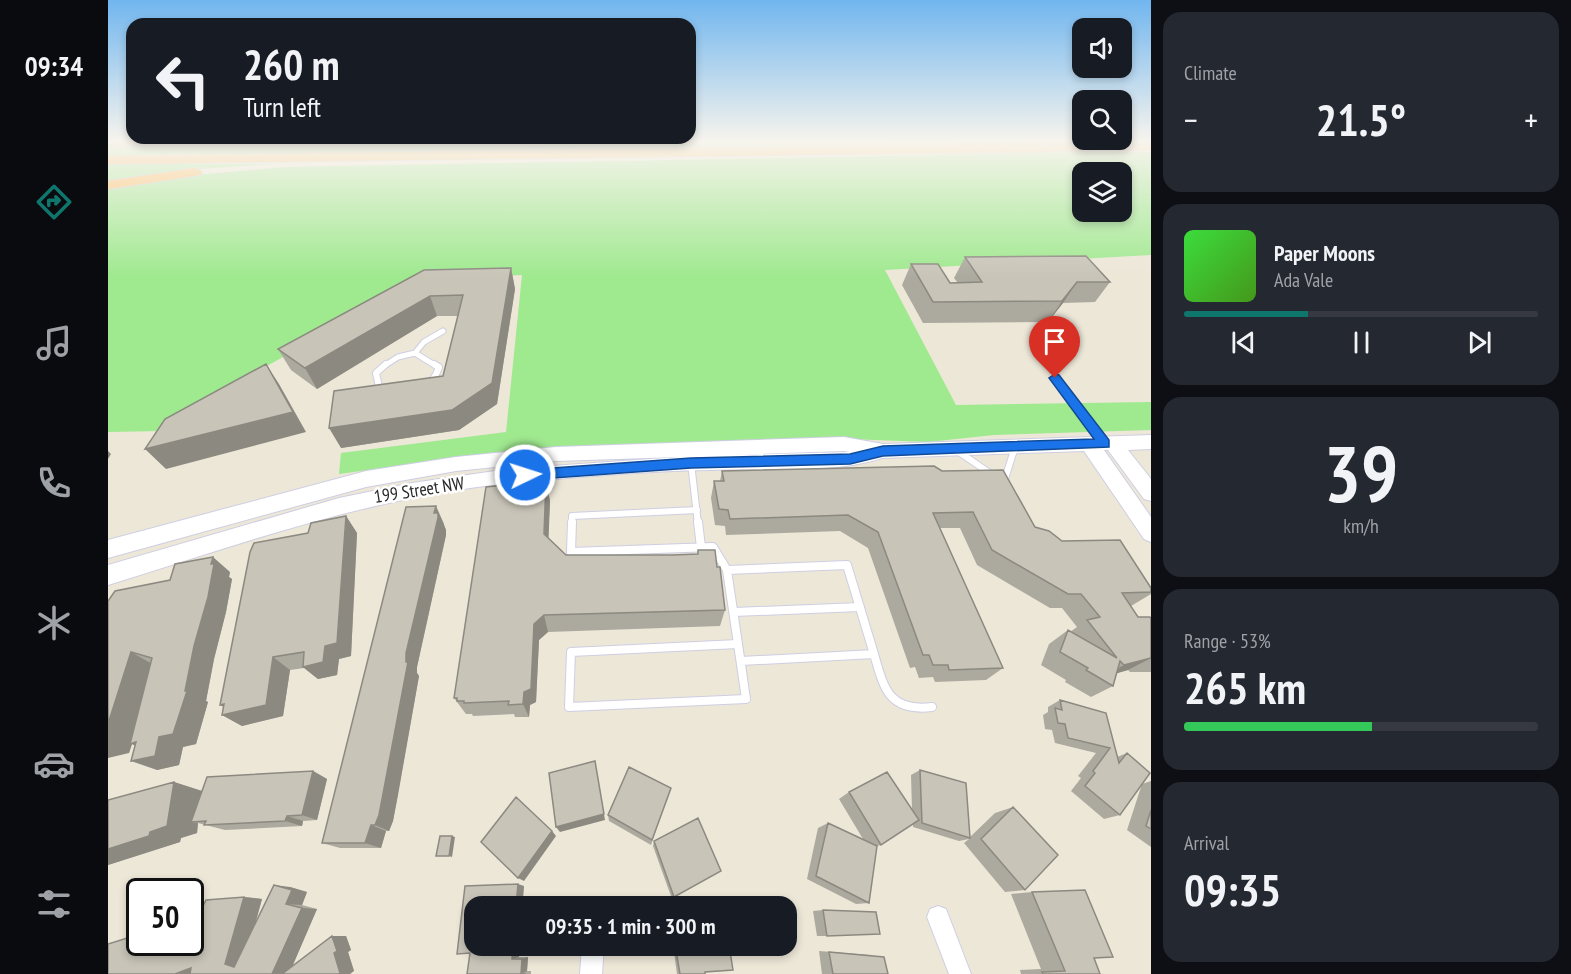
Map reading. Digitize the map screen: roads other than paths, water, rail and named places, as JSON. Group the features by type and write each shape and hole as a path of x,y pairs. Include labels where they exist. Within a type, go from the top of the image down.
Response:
{"main road":[{"name":"199 Street NW","path":"108,575 363,500 509,476 691,456 844,444 883,451 1151,442"},
{"path":"1102,444 1151,493"},
{"path":"1102,444 1151,533"},
{"name":"199 Street NW","path":"108,549 298,496 411,470 505,458 691,456"}],"street":[{"path":"938,917 960,974"},
{"path":"591,974 592,956"}],"lane":[{"path":"415,353 440,367 438,378 429,387 406,395 387,392 379,387 376,373 384,364 392,358 415,353 424,342 443,331"},
{"path":"1055,378 1102,444"},
{"path":"368,390 379,387"},
{"path":"954,449 1004,482 1015,447"},
{"path":"691,456 701,547"},
{"path":"697,510 572,516 571,552 714,547 727,570 739,644 746,699 569,707 571,652 739,644"},
{"path":"727,570 847,565 883,684 892,699 907,708 932,707"},
{"path":"734,612 860,607"},
{"path":"741,661 874,654"}]}
